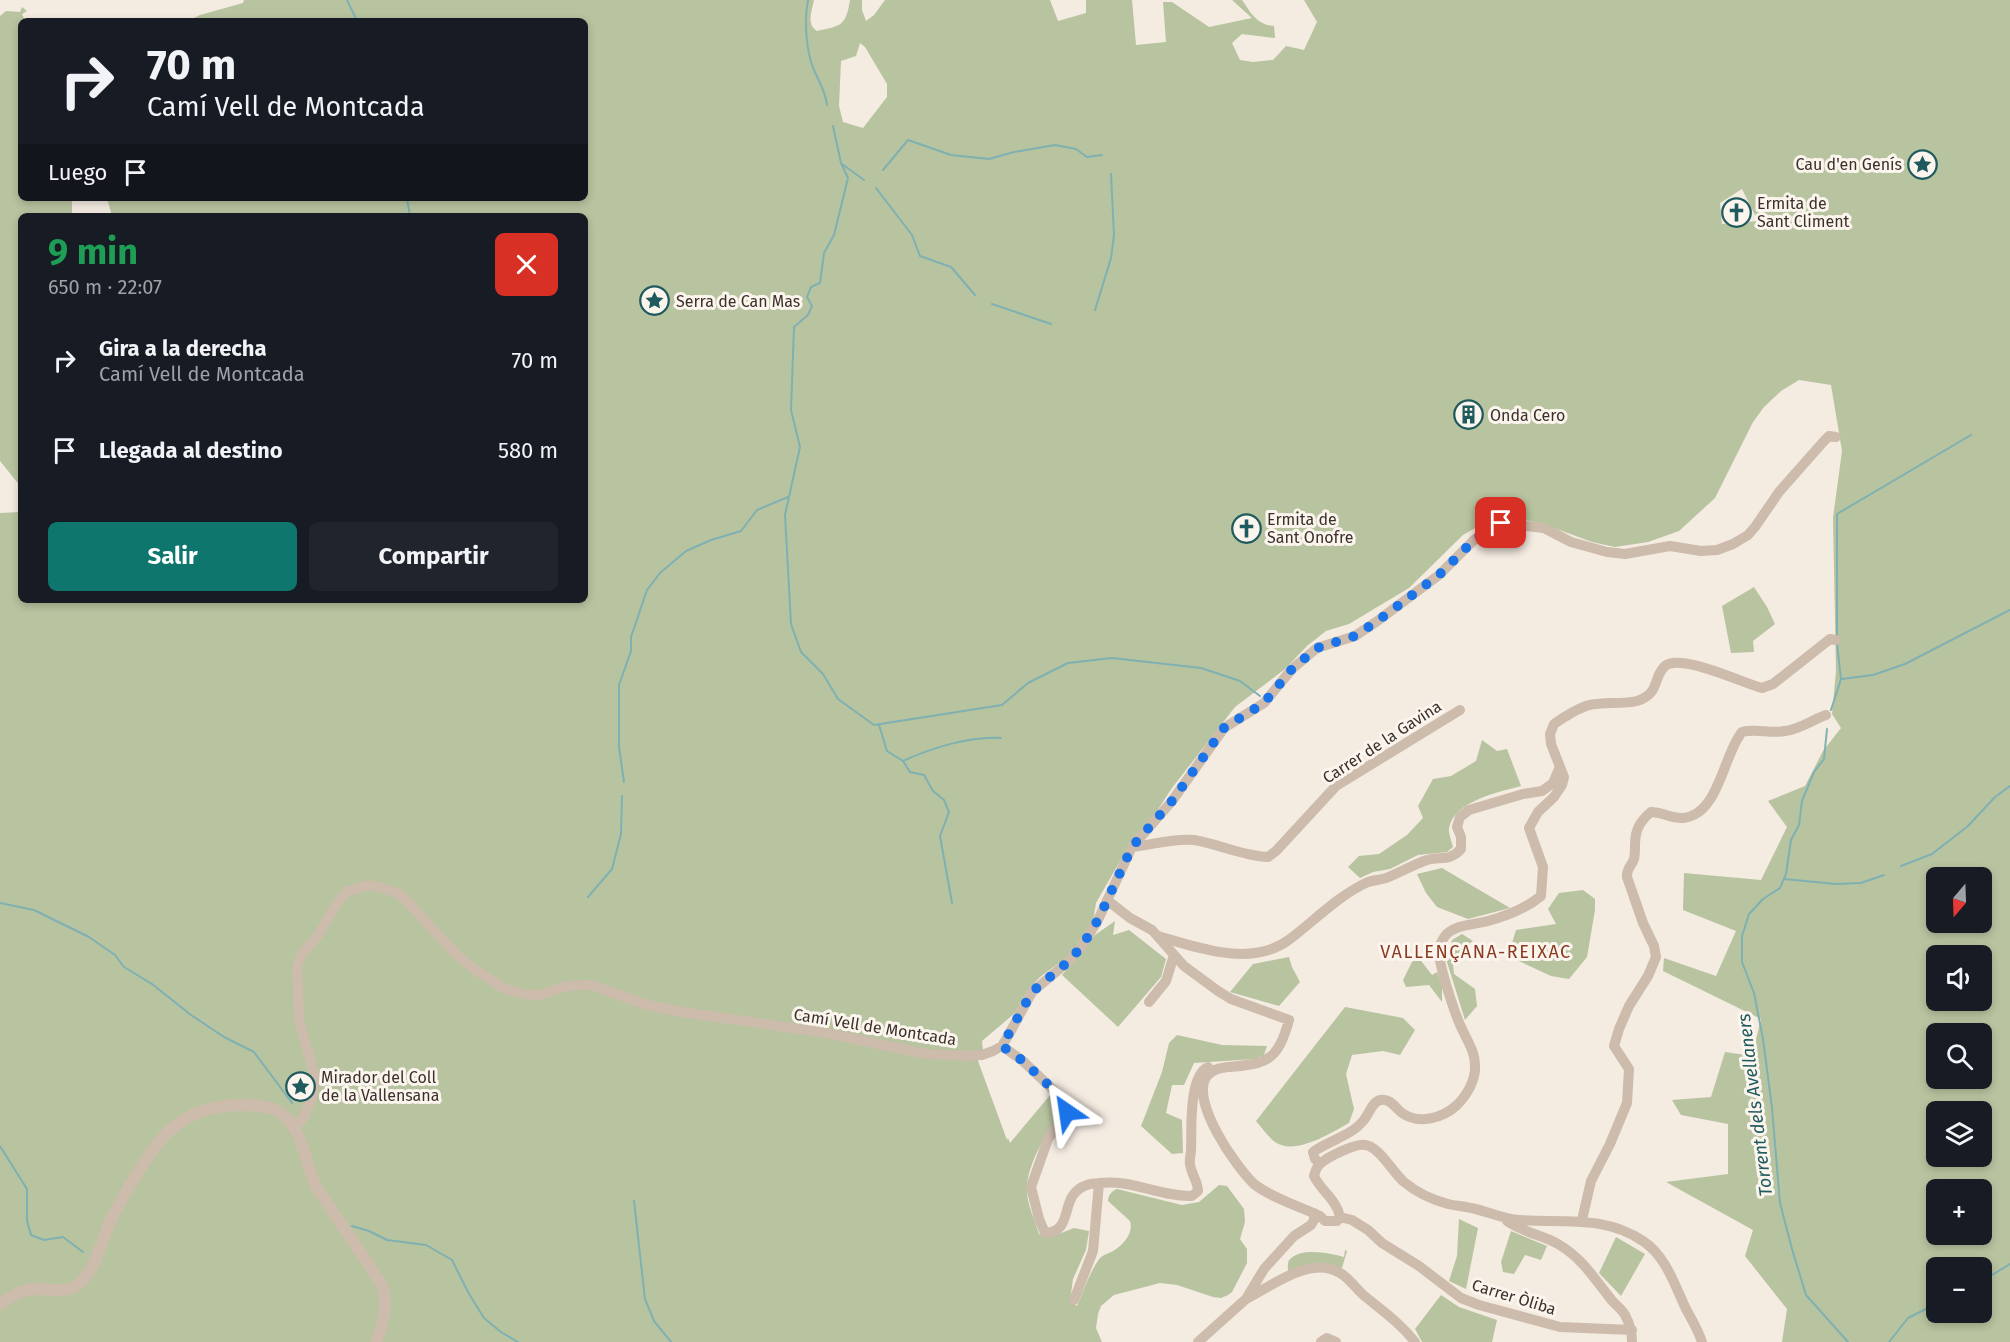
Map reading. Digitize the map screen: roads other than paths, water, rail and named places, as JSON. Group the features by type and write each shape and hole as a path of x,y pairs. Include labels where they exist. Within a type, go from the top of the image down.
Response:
{"street":[{"path":"1212,1072 1208,1067 1202,1070 1194,1090 1190,1165 1198,1184 1198,1191 1192,1196 1169,1195 1125,1182 1110,1181 1088,1184 1077,1190 1070,1198 1060,1228 1053,1233 1045,1233 1031,1187 1043,1149 1067,1112 1066,1104 1023,1061 1002,1046 1032,992 1069,961 1082,946 1098,920 1132,847 1172,801 1224,728 1264,703 1292,669 1317,648 1355,636 1401,604 1439,575 1488,529 1501,523 1544,528 1570,542 1607,552 1626,554 1670,546 1701,551 1717,550 1733,544 1748,534 1828,436 1836,437"},
{"path":"1320,1164 1313,1152 1357,1127 1364,1121 1374,1104 1381,1100 1391,1102 1404,1115 1417,1119 1431,1119 1444,1116 1467,1094 1476,1066 1473,1050 1462,1030 1451,1000 1439,948 1443,938 1452,930 1512,913 1532,904 1541,896 1543,867 1529,828 1538,812 1554,797 1564,777 1551,744 1550,734 1554,724 1587,706 1626,703 1646,696 1654,689 1664,667 1671,663 1701,667 1762,688 1773,684 1830,639 1836,639"},
{"name":"Carrer de la Gavina","path":"1132,847 1192,840 1268,857 1336,786 1460,710"},
{"path":"1582,1220 1591,1182 1627,1103 1629,1070 1614,1046 1619,1029 1656,957 1654,946 1626,877 1626,872 1634,860 1638,826 1651,812 1682,819 1703,809 1717,788 1722,771 1742,732 1748,730 1788,731 1826,715"},
{"path":"1158,936 1228,953 1244,954 1278,947 1369,881 1385,878 1427,860 1455,856 1461,849 1461,837 1457,828 1460,817 1469,810 1523,794 1542,791 1553,783 1559,769"},
{"name":"Camí Vell de Montcada","path":"295,1127 303,1118 313,1096 315,1076 299,1020 297,967 301,955 317,937 339,900 348,891 365,885 377,886 400,894 455,953 474,969 505,989 524,994 541,995 566,986 591,985 647,1005 826,1033 926,1054 982,1055 1002,1046"},
{"path":"1107,900 1130,918 1152,930 1184,966 1231,999 1289,1020 1279,1048 1270,1058 1257,1065 1217,1068 1207,1076 1203,1089 1205,1106 1220,1138 1254,1184 1314,1213 1311,1225 1294,1236 1264,1269 1246,1299"},
{"path":"1149,1002 1166,981 1174,955"},
{"path":"0,1304 10,1297 29,1290 67,1289 82,1282 134,1179 166,1133 179,1122 210,1110 246,1105 282,1114 295,1127 316,1185 382,1286 386,1296 385,1313 376,1342"},
{"path":"1340,1217 1337,1206 1317,1184 1314,1176 1320,1164 1356,1145 1365,1144 1373,1147 1395,1174 1417,1192 1448,1204 1517,1220 1582,1220 1625,1232 1644,1242 1655,1253 1675,1283 1702,1342"},
{"path":"1074,1300 1093,1251 1099,1183"},
{"name":"Carrer Òliba","path":"1314,1213 1325,1221 1337,1221 1340,1217 1352,1220 1461,1298 1560,1327 1632,1330"},
{"path":"1499,1216 1514,1226 1557,1243 1582,1261 1612,1301 1624,1312 1632,1330 1632,1342"},
{"path":"1198,1342 1246,1299 1282,1279 1311,1268 1322,1267 1334,1269 1342,1274 1364,1296 1402,1327 1415,1342"},
{"path":"1321,1342 1327,1338 1336,1342"}],"waterway":[{"path":"347,0 356,18"},
{"path":"808,0 806,26 809,54 824,91 827,105"},
{"path":"833,126 841,163 848,178 834,235 824,253 820,283 811,287 807,297 812,306 808,315 794,327 791,410 800,447 785,515 791,624 801,652 823,674 838,699 874,725 1002,705 1028,683 1068,663 1112,658 1201,668 1240,681 1260,696"},
{"path":"883,170 908,140 951,155 989,159 1055,145 1076,149 1087,157 1102,155"},
{"path":"842,164 864,180"},
{"path":"1095,310 1111,258 1114,235 1111,174"},
{"path":"876,188 912,235 920,256 951,267 975,295"},
{"path":"408,201 410,213"},
{"path":"992,304 1051,324"},
{"name":"Torrent dels Avellaners","path":"1837,638 1837,514 1971,435"},
{"path":"624,782 619,747 619,685 631,651 631,637 647,590 660,573 686,551 741,531 757,510 788,497"},
{"path":"1842,679 1873,675 1905,664 2010,610"},
{"name":"Torrent dels Avellaners","path":"1831,710 1841,679 1837,644"},
{"path":"879,725 887,751 903,761 910,772 924,775 933,791 944,800 949,812 940,836 952,903"},
{"name":"Torrent dels Avellaners","path":"1827,729 1824,759 1814,772 1802,801 1799,825 1791,840 1786,874 1780,888 1763,899 1749,914 1742,936 1742,962 1754,993 1763,1039 1772,1108 1780,1203 1792,1249 1806,1295 1848,1342"},
{"path":"903,761 951,744 977,739 1001,738"},
{"path":"1901,866 1932,854 1968,826 1995,797 2010,786"},
{"path":"588,897 612,869 621,834 622,796"},
{"path":"1784,879 1836,884 1861,883 1884,875"},
{"path":"0,903 34,910 89,937 115,955 124,967 152,984 191,1015 224,1037 254,1052 292,1103"},
{"path":"0,1146 27,1189 27,1221 31,1235 44,1240 63,1237 83,1252"},
{"path":"634,1201 645,1299 654,1321 671,1342"},
{"path":"352,1226 387,1240 426,1245 452,1260 484,1318 518,1342"},
{"path":"1992,1275 2010,1264"},
{"path":"1889,1342 1908,1318 1926,1309"}],"place":[{"name":"Cau d'en Genís","path":"1923,164"},
{"name":"Ermita de Sant Climent","path":"1736,212"},
{"name":"Serra de Can Mas","path":"655,301"},
{"name":"Onda Cero","path":"1469,415"},
{"name":"Ermita de Sant Onofre","path":"1246,528"},
{"name":"Mirador del Coll de la Vallensana","path":"300,1086"}],"district":[{"name":"VALLENÇANA-REIXAC","path":"1476,952"}]}
